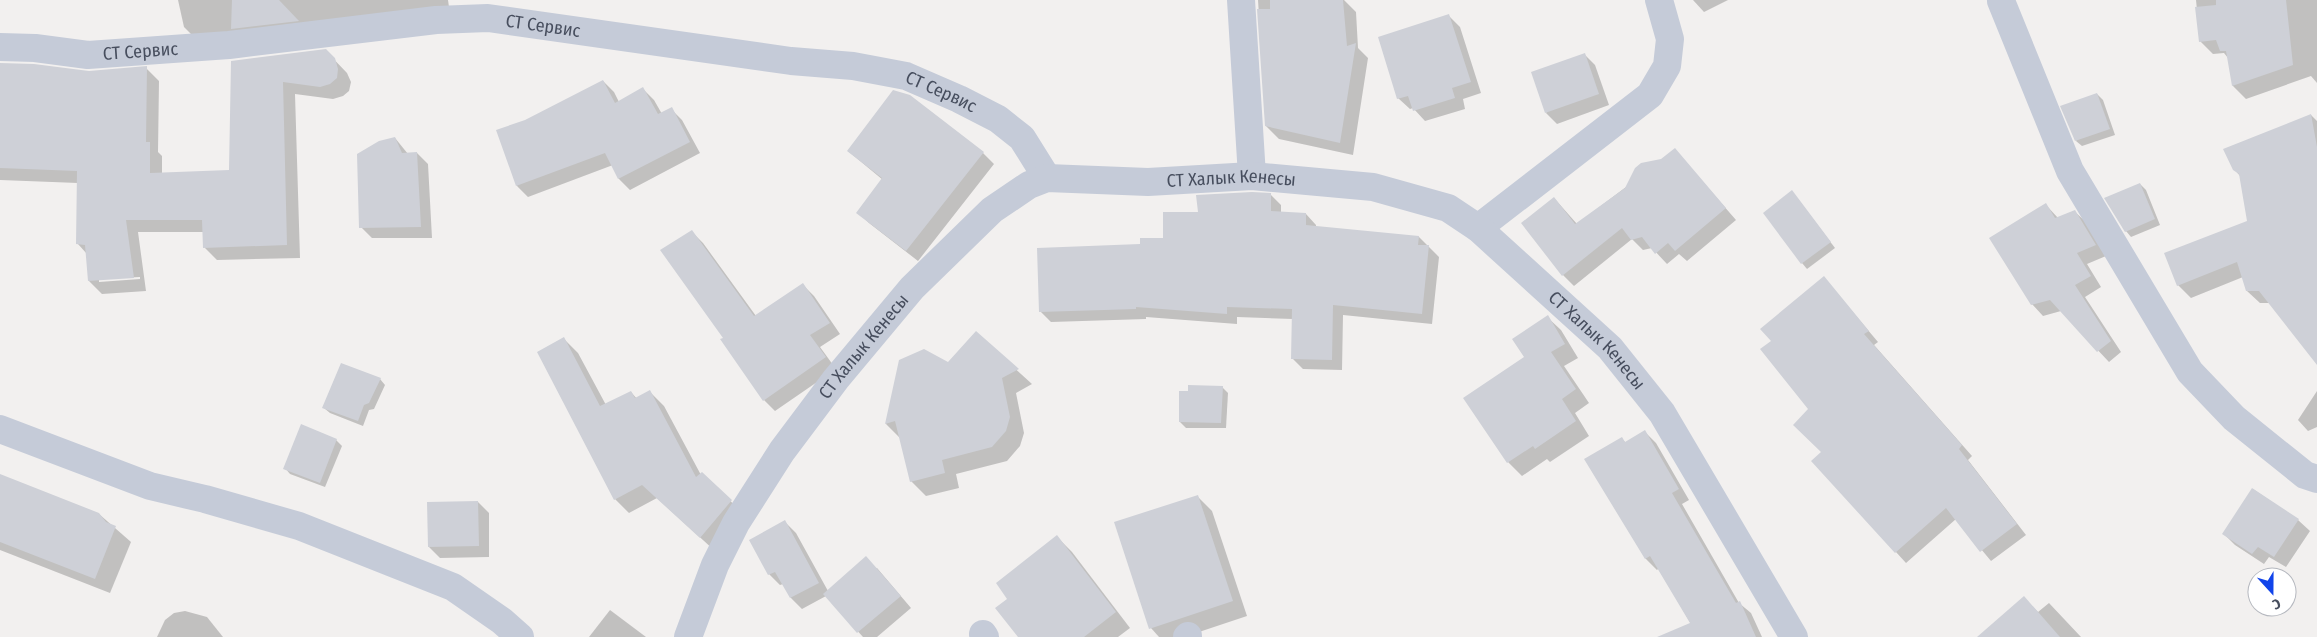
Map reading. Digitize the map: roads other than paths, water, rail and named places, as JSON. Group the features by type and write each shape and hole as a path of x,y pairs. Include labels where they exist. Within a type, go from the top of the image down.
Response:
{"street":[{"path":"1241,0 1252,176"},
{"path":"1478,228 1650,95 1666,66 1670,39 1659,0"},
{"path":"2001,2 2070,171 2190,372 2234,418 2306,475 2317,479"},
{"name":"СТ Сервис","path":"0,47 35,48 88,55 229,45 436,20 488,18 791,62 853,66 906,76 959,99 998,119 1022,138 1047,178"},
{"name":"СТ Халык Кенесы","path":"688,637 715,565 736,523 782,451 836,379 912,288 992,210 1029,185 1047,178 1148,182 1252,176 1374,187 1448,208 1478,228 1610,348 1662,413 1794,637"},
{"path":"0,428 150,486 205,498 299,526 453,587 502,621 520,637"}]}
